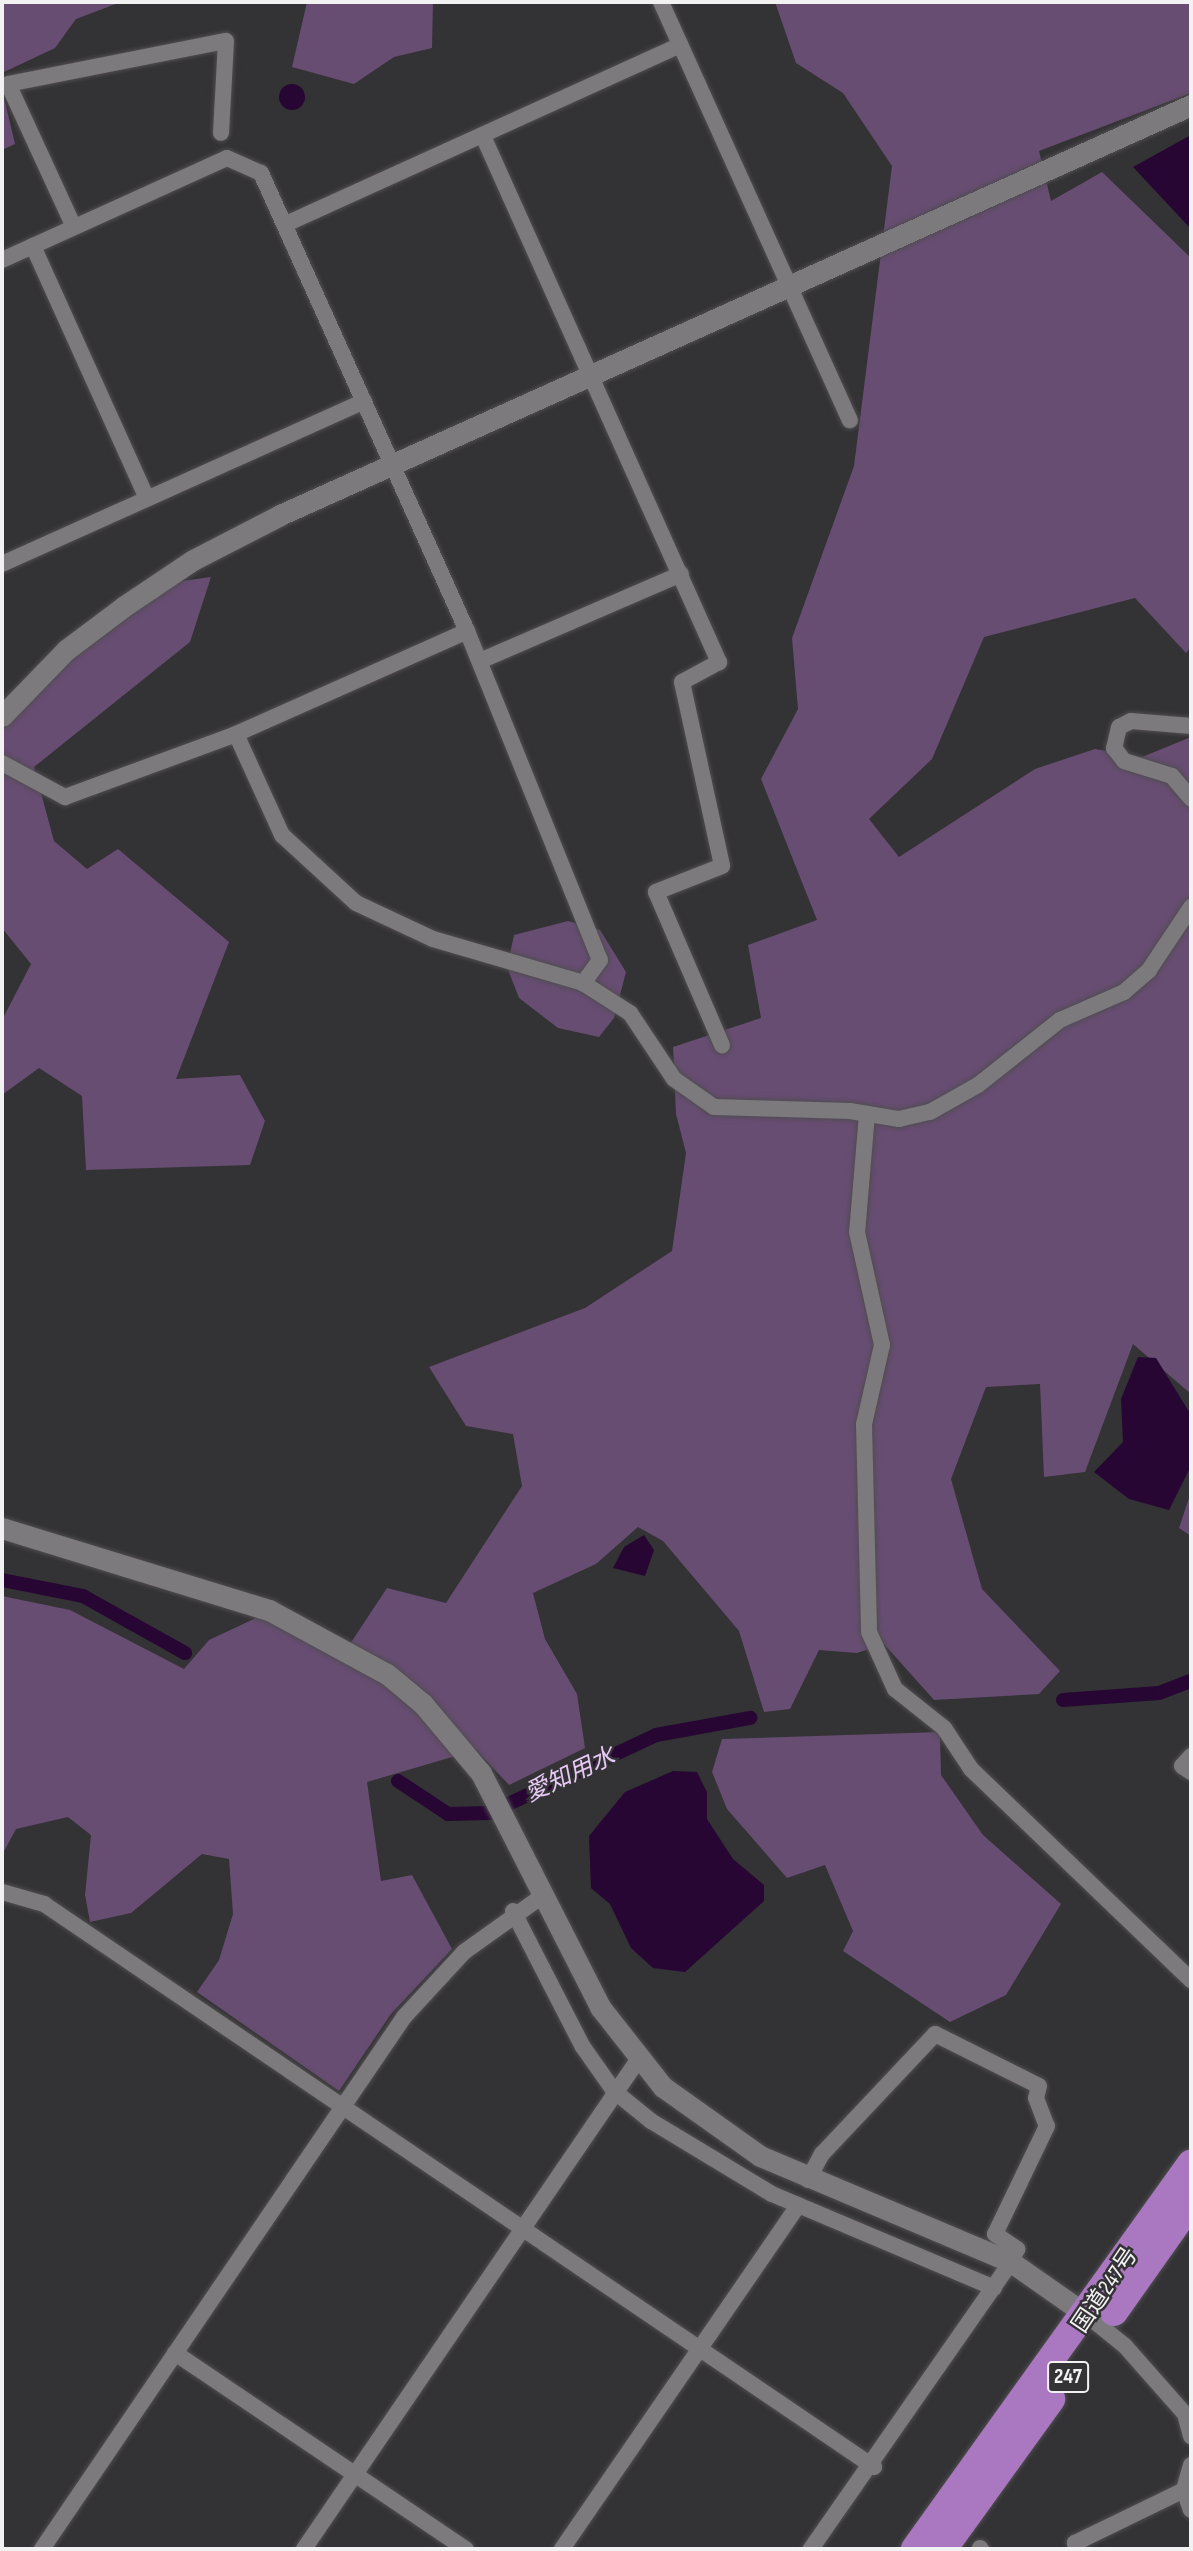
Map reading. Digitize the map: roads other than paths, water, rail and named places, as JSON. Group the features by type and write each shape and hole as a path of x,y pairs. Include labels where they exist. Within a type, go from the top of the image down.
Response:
{"highway":[{"name":"国道247号","path":"943,2549 1095,2322 1191,2164"},
{"name":"国道247号","path":"915,2549 1191,2203"}],"street":[{"path":"661,2 850,420"},
{"path":"73,225 8,84 226,41 221,133"},
{"path":"286,224 680,46"},
{"path":"2,716 66,650 193,560 391,464 1191,105"},
{"path":"483,136 719,662 682,682 722,866 656,892 722,1045"},
{"path":"2,260 73,225 227,158 261,173 480,661 600,960 583,983"},
{"path":"33,246 147,498"},
{"path":"2,564 364,401"},
{"path":"480,661 681,574"},
{"path":"4,764 65,797 236,734 467,631"},
{"path":"1191,726 1131,721 1119,727 1114,748 1124,761 1172,776 1191,799"},
{"path":"236,734 282,835 356,903 433,940 583,983 630,1013 674,1079 714,1107 867,1114 899,1119 945,1105 1059,1020 1124,992 1149,970 1191,907"},
{"path":"867,1114 857,1232 882,1345 864,1424 869,1632 895,1689 944,1728 971,1769 1191,1980"},
{"path":"2,1528 269,1610 347,1647 423,1704 497,1798 600,2007 638,2060 703,2120 808,2180 1011,2262 1095,2322 1188,2412 1191,2436"},
{"path":"1191,1756 1182,1766 1191,1772"},
{"path":"2,1892 44,1904 874,2467"},
{"path":"42,2549 342,2104 404,2017 464,1952 513,1911 544,1895"},
{"path":"513,1911 544,1979 614,2091 727,2172 994,2288"},
{"path":"808,2180 822,2154 934,2034 1039,2086 1036,2098 1047,2126 995,2234 1017,2249 1011,2262 874,2467 811,2549"},
{"path":"304,2549 614,2091 638,2060"},
{"path":"562,2549 798,2205"},
{"path":"175,2353 466,2549"},
{"path":"1191,2465 1184,2490 1191,2510"},
{"path":"1078,2549 1075,2543 1184,2490"}],"waterway":[{"name":"愛知用水","path":"2,1580 83,1596 185,1653"},
{"name":"愛知用水","path":"1063,1700 1159,1693 1191,1681"},
{"name":"愛知用水","path":"398,1781 448,1814 489,1813 656,1735 750,1718"}]}
